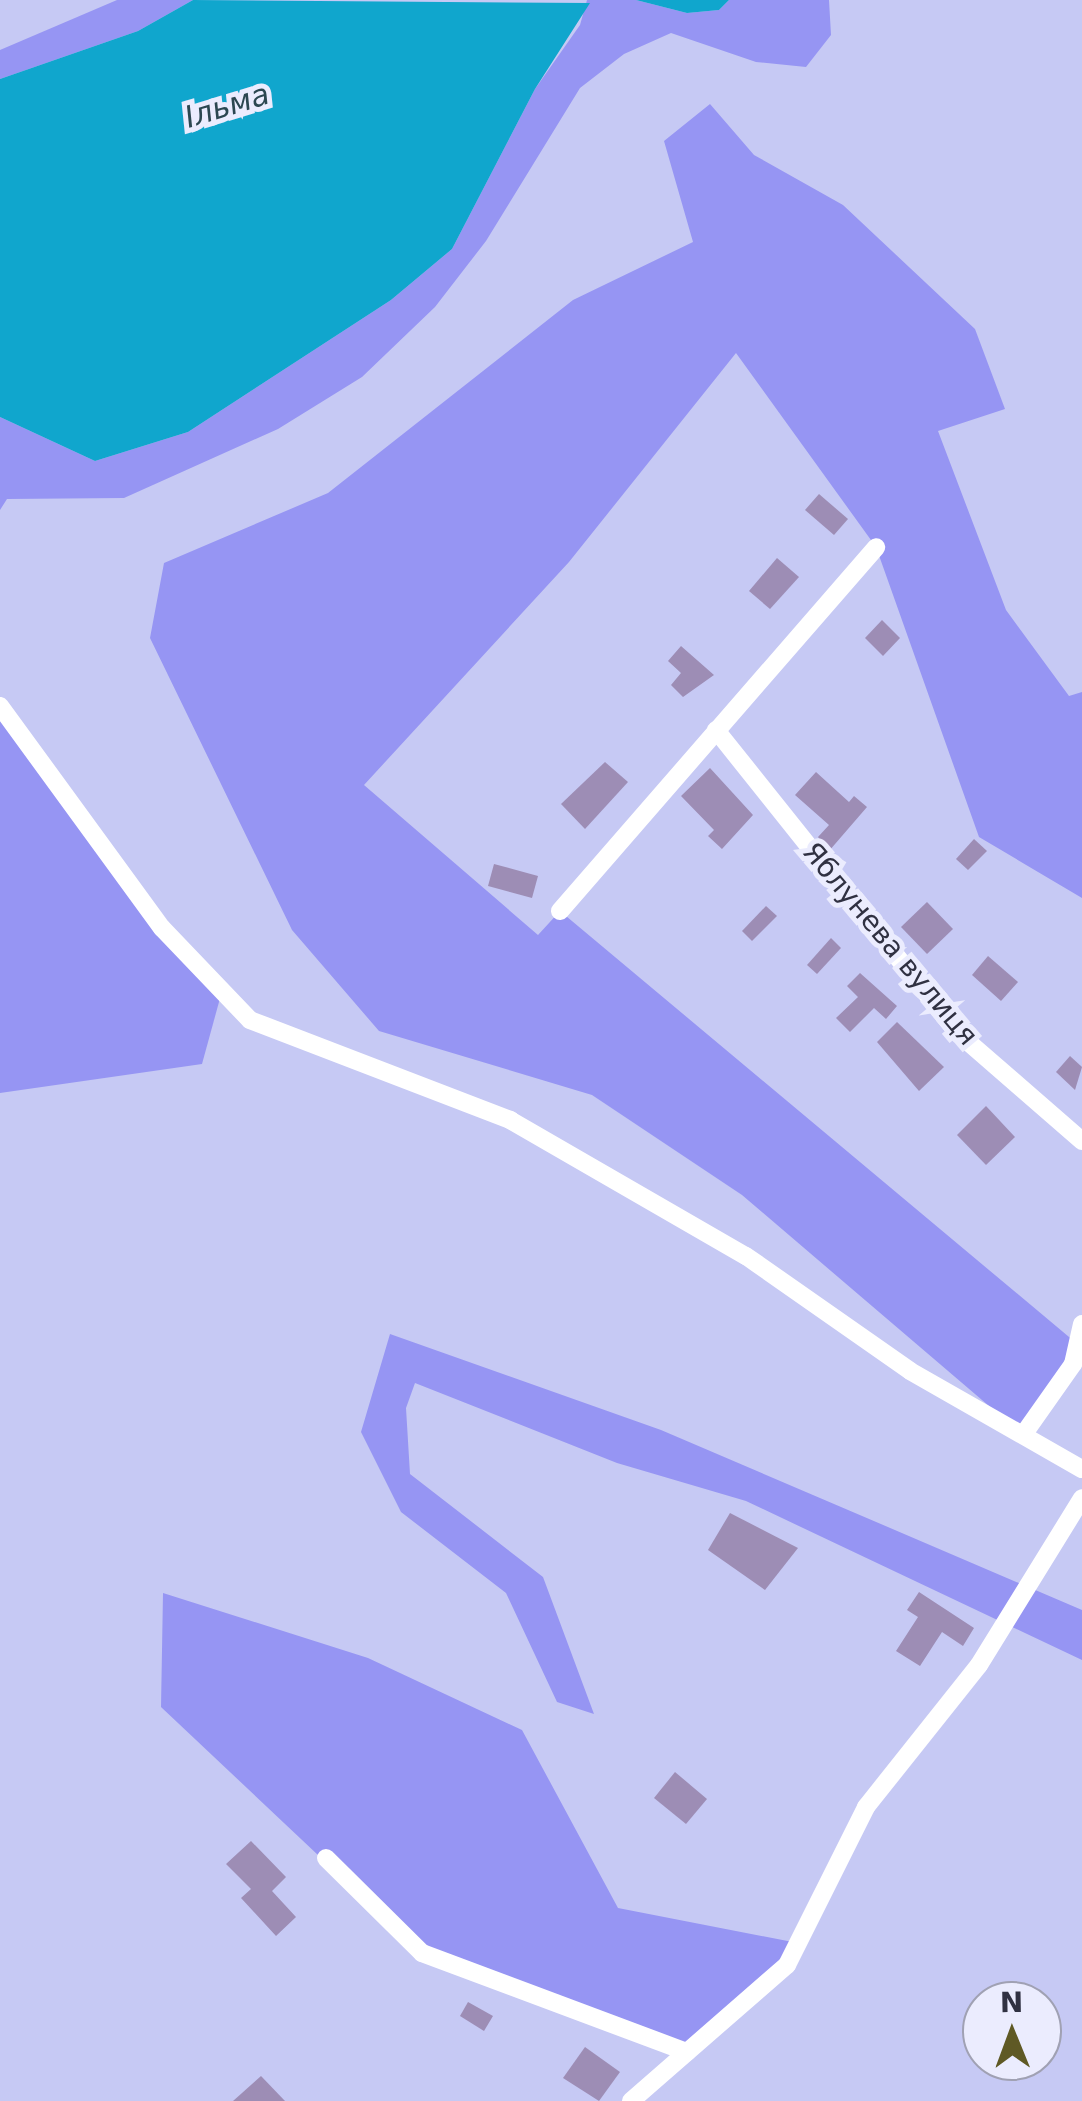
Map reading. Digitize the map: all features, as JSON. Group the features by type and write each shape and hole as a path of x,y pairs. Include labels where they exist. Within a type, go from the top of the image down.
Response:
{"street":[{"path":"560,911 876,548"},
{"path":"0,706 162,928 250,1020 510,1120 746,1256 910,1371 1082,1469"},
{"name":"Яблунева вулиця","path":"716,730 959,1034 1082,1141"},
{"path":"1023,1435 1072,1364 1082,1324"},
{"path":"631,2101 787,1966 803,1944 866,1806 979,1665 1082,1498"},
{"path":"326,1858 422,1953 687,2052"}],"shaded area":[{"path":"117,0 193,0 138,31 0,79 0,50"},
{"path":"587,0 636,0 687,13 719,10 729,0 829,0 831,35 806,67 756,62 671,33 624,54 580,88 486,241 435,307 362,377 278,429 124,498 7,499 0,510 0,417 95,461 188,432 391,300 452,249 535,89 580,25"},
{"path":"710,104 754,155 843,205 975,329 1005,409 938,431 1006,610 1069,696 1082,692 1082,898 979,837 876,547 736,353 569,562 364,785 538,935 560,911 1075,1342 1073,1364 1023,1435 742,1195 592,1095 379,1031 292,930 150,638 164,563 328,493 573,300 693,242 664,141"},
{"path":"0,706 222,991 202,1064 0,1093"},
{"path":"390,1334 661,1430 1082,1610 1082,1660 746,1501 617,1463 415,1383 406,1408 410,1474 543,1577 594,1714 557,1702 506,1593 401,1512 361,1432"},
{"path":"163,1593 368,1658 522,1730 618,1908 803,1944 687,2052 422,1953 161,1707"}],"water":[{"name":"Ільма","path":"193,0 590,3 535,89 452,249 391,300 188,432 95,461 0,417 0,79 138,31"},
{"path":"636,0 729,0 719,10 687,13"}],"building":[{"path":"819,494 848,519 834,535 805,510"},
{"path":"777,558 799,577 770,609 749,591"},
{"path":"882,620 900,638 883,656 865,638"},
{"path":"681,646 714,675 683,697 671,685 681,673 668,661"},
{"path":"605,762 628,782 585,829 561,804"},
{"path":"710,768 753,815 722,849 708,836 714,830 681,796"},
{"path":"816,772 849,802 854,796 867,807 829,851 818,837 829,825 795,795"},
{"path":"974,839 987,851 968,870 956,859"},
{"path":"494,864 538,876 532,898 488,886"},
{"path":"927,902 953,929 927,954 901,927"},
{"path":"766,906 777,916 752,941 742,931"},
{"path":"831,938 841,948 817,974 807,965"},
{"path":"988,956 1018,982 1001,1001 972,975"},
{"path":"860,973 897,1006 886,1019 874,1008 850,1032 836,1018 858,997 847,986"},
{"path":"897,1022 944,1067 919,1091 877,1042"},
{"path":"1070,1056 1082,1067 1075,1090 1056,1072"},
{"path":"986,1106 1015,1137 986,1165 957,1135"},
{"path":"730,1513 798,1548 765,1590 708,1550"},
{"path":"919,1592 974,1628 963,1646 942,1632 920,1666 896,1651 918,1617 907,1610"},
{"path":"675,1772 707,1799 686,1824 654,1798"},
{"path":"251,1841 286,1877 272,1891 296,1917 276,1936 241,1898 251,1889 226,1864"},
{"path":"468,2002 493,2016 484,2031 460,2016"},
{"path":"585,2047 620,2072 599,2101 563,2078"},
{"path":"261,2076 285,2101 233,2101"}]}
